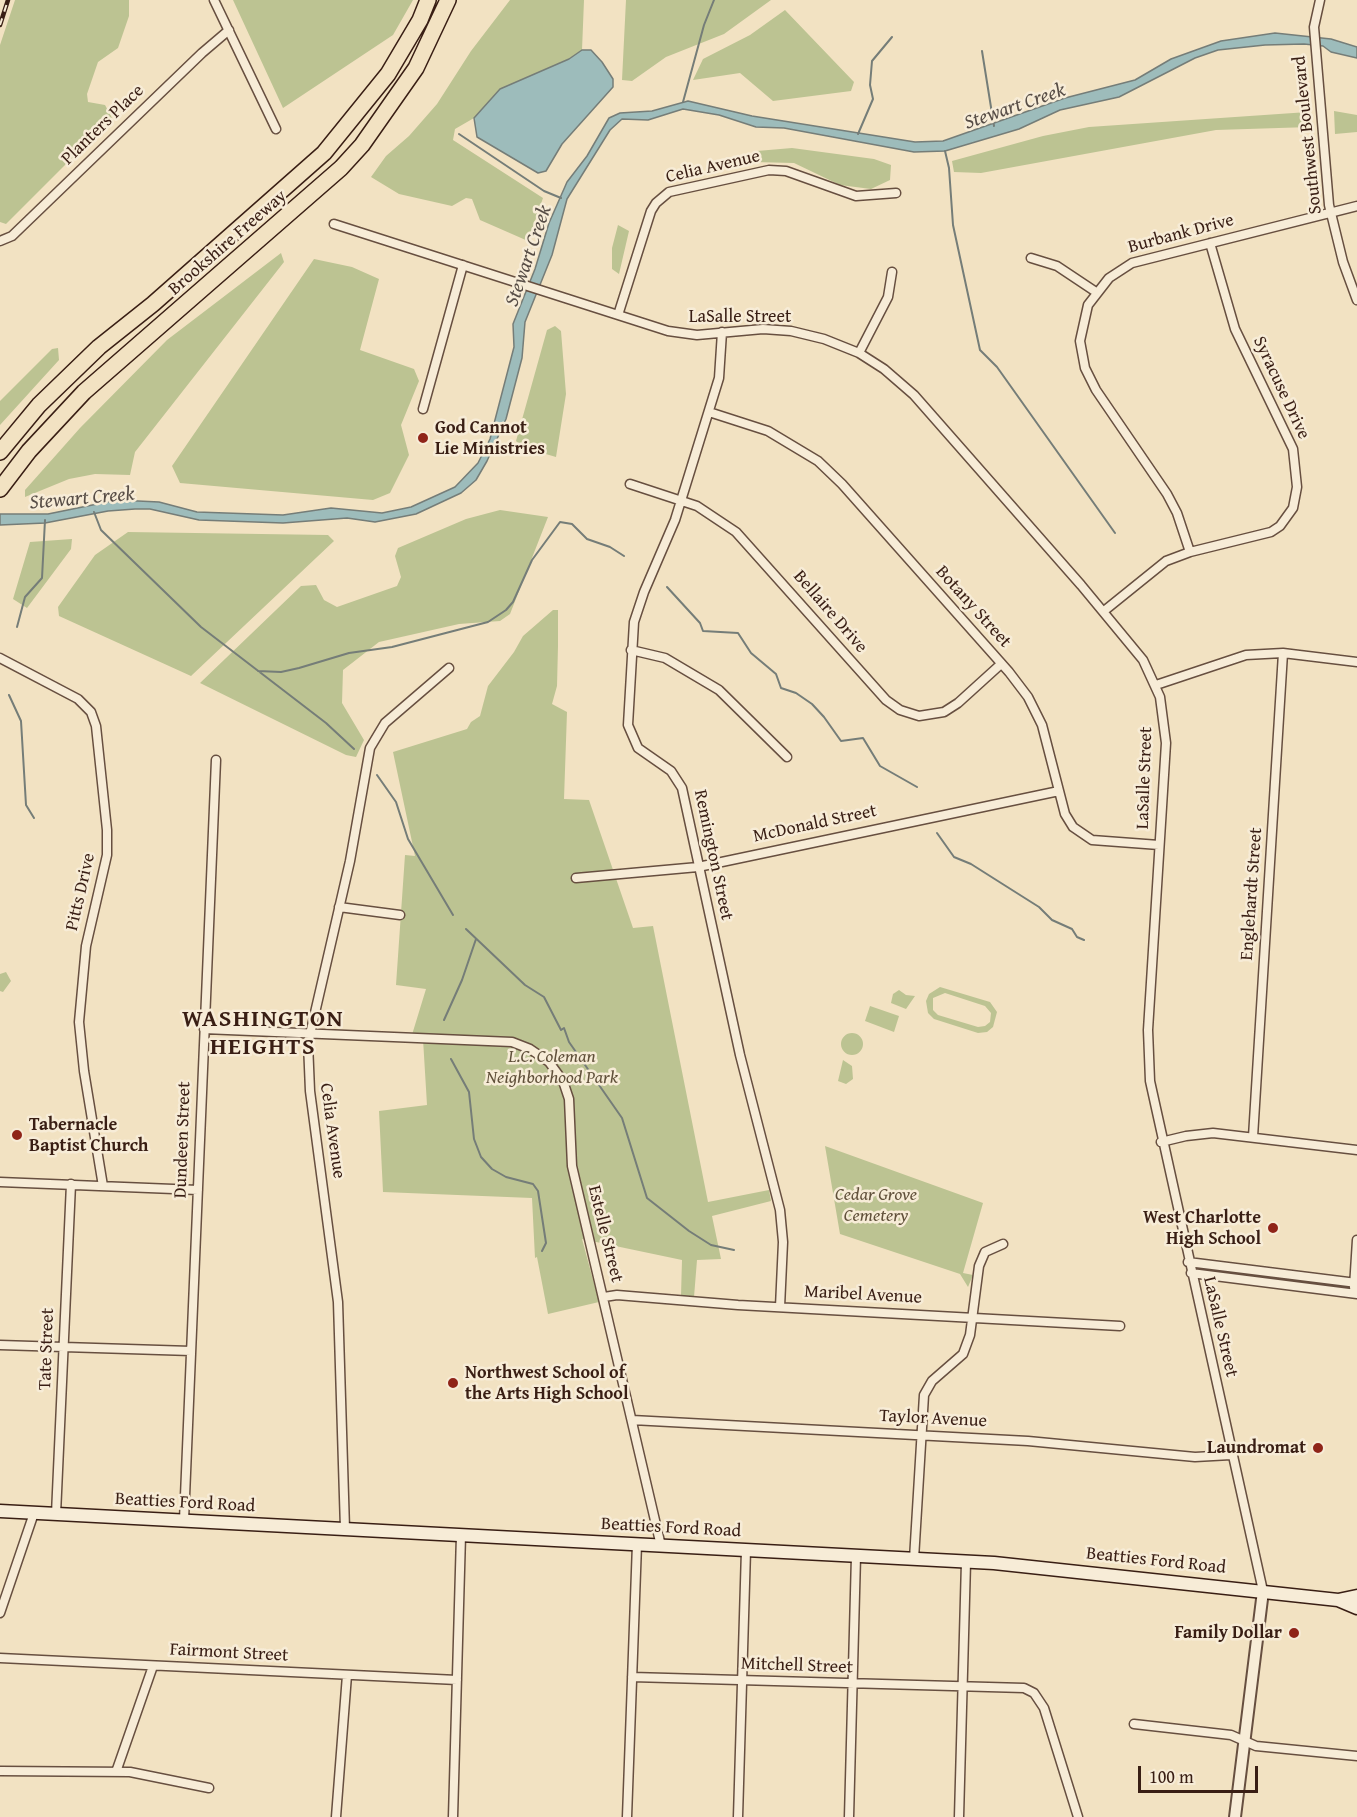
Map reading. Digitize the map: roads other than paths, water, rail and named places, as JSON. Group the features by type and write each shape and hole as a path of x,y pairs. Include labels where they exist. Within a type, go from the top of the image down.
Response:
{"highway":[{"name":"Brookshire Freeway","path":"0,452 39,405 76,368 296,180 324,153 388,74 420,20 428,0"},
{"name":"Brookshire Freeway","path":"0,489 36,444 84,392 341,168 362,145 416,68 448,0"}],"main road":[{"name":"Beatties Ford Road","path":"0,1512 966,1562 1263,1591 1338,1600 1357,1608"},
{"name":"Beatties Ford Road","path":"1338,1600 1357,1596"}],"street":[{"path":"214,0 276,129"},
{"name":"Southwest Boulevard","path":"1320,0 1314,27 1331,212 1343,262 1357,300"},
{"name":"Planters Place","path":"0,241 12,236 201,53 229,30"},
{"name":"Celia Avenue","path":"618,315 651,211 656,203 669,192 769,170 786,171 856,196 896,193"},
{"name":"Burbank Drive","path":"1190,552 1181,523 1167,494 1096,390 1085,368 1081,348 1081,328 1096,292 1109,278 1132,263 1357,206"},
{"name":"LaSalle Street","path":"334,224 682,334 763,329 791,331 824,339 859,353 884,369 914,395 1104,612 1143,660 1156,685 1163,714 1166,743 1147,1045 1150,1081 1161,1142 1263,1591 1235,1817"},
{"name":"Syracuse Drive","path":"1104,612 1156,567 1190,552 1259,537 1276,530 1293,508 1297,487 1293,449 1235,329 1210,243"},
{"path":"1031,258 1057,266 1096,292"},
{"path":"423,409 463,265"},
{"path":"859,353 888,297 892,272"},
{"name":"Remington Street","path":"722,333 719,378 709,411 681,500 639,604 631,650 629,734 638,748 671,771 680,783 740,1055 780,1210 783,1242 780,1307"},
{"name":"Botany Street","path":"709,411 768,431 818,461 842,484 1002,664 1028,697 1042,725 1067,819 1084,835 1102,841 1159,845"},
{"name":"Bellaire Drive","path":"630,484 681,500 709,513 736,532 886,699 900,710 919,716 944,712 958,703 1002,664"},
{"path":"631,650 665,658 719,690 787,758"},
{"path":"1156,685 1237,657 1284,653 1357,662"},
{"name":"Englehardt Street","path":"1253,1137 1284,653"},
{"name":"Pitts Drive","path":"0,658 78,699 91,712 96,726 107,830 107,855 86,946 79,1022 82,1061 103,1186"},
{"name":"Celia Avenue","path":"345,1529 338,1302 308,1074 309,1035 339,907 368,757 374,737 385,723 449,668"},
{"name":"Dundeen Street","path":"184,1520 216,760"},
{"name":"McDonald Street","path":"576,878 698,867 1059,792"},
{"path":"339,907 400,915"},
{"name":"Estelle Street","path":"204,1029 512,1042 538,1053 556,1070 569,1099 572,1166 662,1546"},
{"path":"1161,1142 1204,1133 1357,1150"},
{"path":"0,1182 198,1190"},
{"name":"Tate Street","path":"56,1514 70,1185"},
{"path":"1191,1273 1355,1294 1357,1240"},
{"path":"914,1559 924,1395 932,1381 963,1354 970,1335 975,1283 982,1256 987,1250 1003,1244"},
{"path":"1188,1262 1356,1283"},
{"name":"Maribel Avenue","path":"604,1297 617,1295 780,1307 1120,1326"},
{"path":"0,1344 191,1351"},
{"name":"Taylor Avenue","path":"633,1419 1028,1441 1195,1457 1232,1455"},
{"path":"0,1613 34,1513"},
{"path":"453,1817 461,1536"},
{"path":"627,1817 637,1544"},
{"path":"738,1817 746,1550"},
{"path":"849,1817 856,1556"},
{"path":"959,1817 966,1562"},
{"name":"Fairmont Street","path":"0,1658 457,1680"},
{"path":"116,1772 153,1666"},
{"path":"336,1817 347,1675"},
{"name":"Mitchell Street","path":"632,1677 852,1684 1015,1686 1029,1690 1040,1700 1078,1817"},
{"path":"1134,1724 1231,1735 1256,1746 1357,1756"},
{"path":"0,1771 116,1772 147,1775 208,1788"}],"water":[{"path":"1275,33 1331,39 1357,47 1357,58 1331,52 1323,46 1304,44 1218,50 1195,58 1119,97 1060,110 1019,129 945,151 914,152 784,128 756,127 719,115 683,109 648,120 622,119 610,130 567,199 552,255 525,322 522,358 506,419 476,480 461,493 416,514 375,522 347,518 283,523 199,520 150,509 135,509 108,511 45,523 0,525 0,514 48,514 117,500 159,502 197,512 283,515 331,508 382,513 411,507 455,487 478,463 490,439 514,347 513,324 535,269 549,223 567,182 587,156 609,118 620,113 652,111 688,101 752,116 915,142 943,141 1065,98 1135,80 1171,59 1221,41"},
{"path":"582,50 591,50 602,62 613,79 613,87 562,144 546,171 538,173 477,137 474,118 500,89 569,59"}],"waterway":[{"path":"683,102 704,25 714,0"},
{"path":"858,134 873,99 870,85 872,61 892,37"},
{"name":"Stewart Creek","path":"982,51 994,126"},
{"path":"459,134 544,191 561,198"},
{"path":"945,151 949,168 953,225 980,350 997,367 1115,533"},
{"name":"Stewart Creek","path":"94,512 101,530 201,627 326,723 354,749"},
{"name":"Stewart Creek","path":"17,627 25,597 42,578 45,520"},
{"path":"258,671 281,672 349,653 392,647 488,622 506,610 513,602 532,560 560,522 572,524 587,539 610,547 624,556"},
{"path":"667,587 700,623 703,631 738,633 751,653 776,674 781,688 796,693 812,704 841,741 863,738 880,766 917,787"},
{"path":"9,695 21,721 26,805 34,818"},
{"path":"377,775 396,802 408,839 453,915"},
{"path":"937,833 954,857 971,864 1039,907 1052,920 1072,929 1077,937 1084,940"},
{"path":"466,929 525,985 544,997 561,1030 564,1028 569,1042 622,1118 647,1198 711,1245 734,1250"},
{"path":"444,1020 462,980 476,939"},
{"path":"451,1059 469,1092 474,1139 481,1157 492,1169 506,1177 533,1184 538,1191 546,1243 542,1251"}],"railway":[{"path":"0,25 8,0"}],"place":[{"name":"God Cannot Lie Ministries","path":"423,438"},
{"name":"Tabernacle Baptist Church","path":"17,1135"},
{"name":"West Charlotte High School","path":"1273,1228"},
{"name":"Northwest School of the Arts High School","path":"453,1383"},
{"name":"Laundromat","path":"1318,1448"},
{"name":"Family Dollar","path":"1294,1633"}],"district":[{"name":"WASHINGTON HEIGHTS","path":"263,1034"}],"park label":[{"name":"L.C. Coleman Neighborhood Park","path":"552,1067"},
{"name":"Cedar Grove Cemetery","path":"876,1205"}]}
